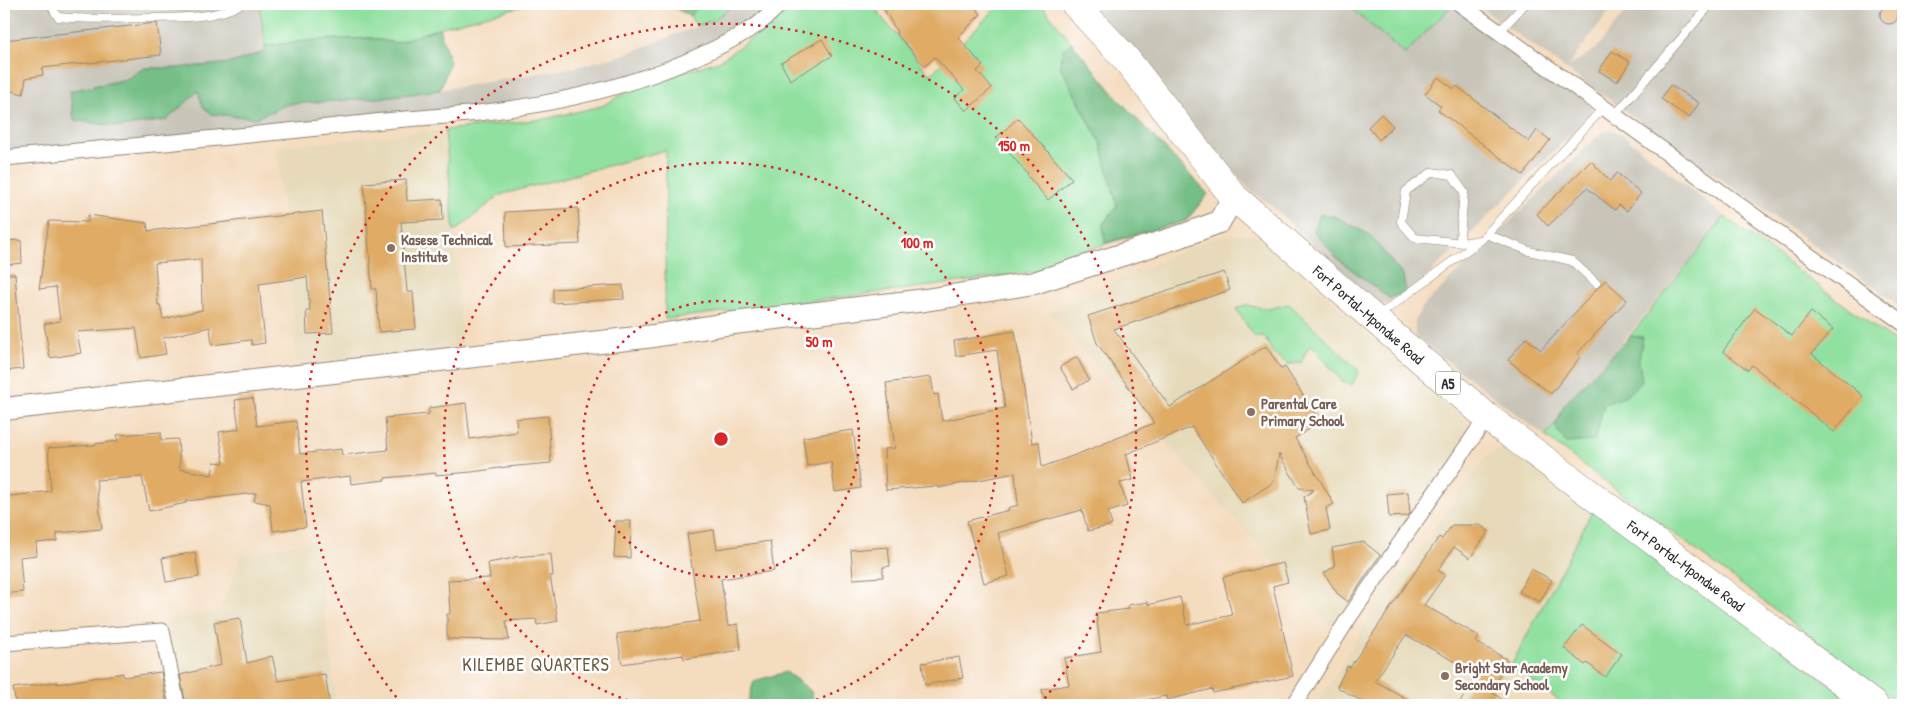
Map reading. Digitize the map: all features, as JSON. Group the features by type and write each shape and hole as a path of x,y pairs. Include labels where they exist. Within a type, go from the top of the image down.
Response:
{"highway":[{"name":"Fort Portal-Mpondwe Road","path":"1075,4 1126,59 1234,197 1487,417 1874,705"}],"street":[{"path":"4,158 477,113 554,102 628,83 702,55 755,26 781,4"},
{"path":"1460,4 1903,324"},
{"path":"4,408 654,336 726,324 925,300 1034,283 1219,222 1234,197"},
{"path":"1294,705 1348,619 1487,417"},
{"path":"4,643 162,631 177,705"}],"lane":[{"path":"50,4 58,17 91,20 183,17 220,12 241,4"},
{"path":"1499,32 1525,4"},
{"path":"1374,319 1483,237 1608,112 1711,4"},
{"path":"1463,243 1460,236 1464,192 1452,175 1432,172 1406,191 1401,222 1416,238 1463,243 1483,237 1529,251 1572,261 1596,283"}],"shaded area":[{"path":"4,4 258,4 271,108 289,104 378,98 440,90 571,68 620,56 714,20 734,4 773,4 749,24 621,84 543,104 4,163"},
{"path":"1088,4 1350,4 1405,54 1452,5 1579,92 1593,106 1587,118 1405,298 1379,306 1273,207 1249,189"},
{"path":"1476,4 1615,4 1567,67 1596,49 1632,4 1903,4 1903,308 1504,25"},
{"path":"445,130 463,348 296,363 277,147"},
{"path":"1612,130 1623,135 1725,217 1545,436 1415,336 1415,321 1422,307 1601,133"},
{"path":"1242,234 1261,238 1478,432 1336,632 1049,312 1200,243 1221,236"},
{"path":"1510,449 1594,508 1489,705 1318,705 1360,633 1486,457 1497,450"},
{"path":"315,540 337,705 179,705 167,621 220,610 242,555"}],"green space":[{"path":"259,4 530,4 439,28 395,43 371,38 315,40 265,46"},
{"path":"667,4 702,4 690,16"},
{"path":"702,4 734,4 714,20 696,26 690,16"},
{"path":"793,4 874,4 879,14 930,75 1000,4 1041,4 1072,43 1062,50 1060,66 1101,144 1117,206 1103,224 1105,243 1127,237 1075,254 1050,269 940,285 665,319 666,150 500,195 454,232 445,130 545,119 602,106 638,86 719,61 768,27"},
{"path":"1346,4 1451,4 1452,5 1405,54"},
{"path":"439,28 450,62 440,90 378,98 289,104 256,118 211,114 203,107 198,91 167,120 120,127 74,120 70,91 127,79 144,68 177,68 231,63 264,52 265,46 315,40 371,38 395,43"},
{"path":"1072,43 1120,101 1208,194 1186,221 1105,243 1103,224 1117,206 1101,144 1060,66 1062,50"},
{"path":"1320,214 1336,217 1370,235 1403,276 1406,292 1389,298 1339,260 1314,231"},
{"path":"1725,217 1903,348 1903,705 1545,436 1630,336"},
{"path":"1289,304 1359,371 1352,385 1342,381 1312,345 1307,349 1301,363 1288,364 1273,353 1264,336 1255,337 1236,309 1245,305 1268,309"},
{"path":"1630,336 1643,337 1639,360 1642,381 1625,397 1604,404 1595,441 1566,443 1555,427 1564,405"},
{"path":"1594,508 1857,705 1565,705 1511,666"},
{"path":"786,672 811,691 813,705 747,705 754,681"}],"building":[{"path":"881,4 972,4 981,14 958,37 983,66 977,71 992,88 966,111 955,98 964,90 935,57 925,66 896,33"},
{"path":"1885,6 1893,6 1898,11 1896,22 1885,24 1880,19 1880,11"},
{"path":"157,23 161,55 42,68 43,75 26,78 23,94 4,89 4,40"},
{"path":"822,39 832,56 790,80 781,63"},
{"path":"1612,51 1630,62 1617,82 1599,71"},
{"path":"1438,77 1454,89 1457,86 1529,142 1537,130 1550,140 1523,175 1438,110 1441,106 1425,94"},
{"path":"1670,85 1699,103 1689,118 1661,99"},
{"path":"1381,114 1393,126 1379,140 1368,127"},
{"path":"1018,118 1072,179 1048,200 996,138"},
{"path":"1591,161 1610,181 1617,173 1641,193 1627,211 1619,205 1615,210 1587,188 1548,226 1537,214"},
{"path":"406,180 407,201 442,199 443,220 401,222 407,292 413,292 416,329 379,332 376,289 372,289 364,183"},
{"path":"578,208 580,244 506,247 505,212"},
{"path":"322,211 333,333 307,334 306,311 310,311 307,277 259,284 265,343 252,345 251,340 212,345 210,327 163,338 166,354 141,358 136,328 77,332 81,353 50,358 44,324 60,321 56,287 39,289 49,221 88,222 88,215 147,223 148,231","holes":["201,259 202,310 163,319 160,305 158,305 155,263"]},
{"path":"21,240 22,263 4,265 4,241"},
{"path":"1224,272 1230,290 1114,329 1170,407 1266,346 1281,369 1285,367 1320,422 1295,438 1334,504 1326,508 1330,530 1311,534 1304,497 1314,490 1299,488 1279,454 1274,482 1242,503 1192,427 1126,454 1133,480 1120,483 1127,506 1108,512 1112,525 1088,531 1082,510 998,533 1009,576 984,583 967,521 1009,510 1008,508 1018,505 1015,473 938,488 937,486 886,490 884,449 895,448 886,383 931,377 934,395 938,394 942,421 1005,408 997,350 956,356 954,341 1015,331 1032,443 1039,442 1042,467 1154,423 1097,343 1088,316"},
{"path":"4,274 15,274 23,369 4,371"},
{"path":"1605,280 1627,300 1577,354 1580,357 1551,394 1508,360 1526,338 1541,350"},
{"path":"623,285 624,299 553,303 553,289"},
{"path":"1755,308 1792,336 1811,312 1833,329 1812,354 1863,396 1834,432 1752,365 1748,370 1723,351"},
{"path":"1077,357 1089,380 1073,389 1060,367"},
{"path":"253,398 257,426 296,421 300,454 341,449 342,455 388,450 385,418 429,414 429,408 466,403 470,439 517,432 516,419 548,416 551,463 472,472 384,478 385,480 351,484 350,476 301,482 306,527 273,531 270,504 254,501 256,493 186,501 186,503 149,511 142,477 96,480 102,529 57,533 57,541 36,543 37,555 20,557 23,592 4,594 4,497 51,491 48,448 95,445 118,441 117,435 161,432 161,440 178,439 180,469 212,475 214,462 224,463 219,432 239,429 235,400"},
{"path":"853,430 861,488 835,492 831,462 807,466 803,437"},
{"path":"1408,492 1410,513 1408,516 1389,517 1387,494"},
{"path":"616,521 631,521 630,558 614,557"},
{"path":"1452,525 1480,525 1489,531 1470,558 1454,547 1438,570 1445,575 1424,605 1479,636 1476,642 1508,660 1492,690 1494,691 1493,693 1510,705 1459,705 1476,673 1406,635 1375,681 1418,705 1368,705 1337,687 1347,666 1350,667 1439,537 1442,539"},
{"path":"714,530 717,549 770,541 774,571 721,579 728,626 738,624 741,650 684,659 683,655 622,664 617,634 700,621 687,534"},
{"path":"1364,542 1380,555 1348,602 1337,593 1324,573 1335,566 1332,548"},
{"path":"888,547 890,566 883,567 883,577 853,579 851,550"},
{"path":"195,552 199,577 166,582 162,558"},
{"path":"551,554 553,576 550,576 558,621 537,625 536,619 506,621 509,640 447,639 447,614 450,614 448,580 490,578 488,563 514,557"},
{"path":"1283,563 1288,582 1273,586 1293,676 1213,693 1212,689 1167,700 1166,696 1119,705 1072,705 1071,702 1045,705 1042,689 1069,685 1064,658 1101,652 1096,613 1129,609 1128,605 1148,602 1148,605 1180,597 1187,625 1232,615 1223,577"},
{"path":"1531,569 1552,580 1540,602 1519,592"},
{"path":"240,618 247,663 272,656 278,681 325,674 330,705 186,705 180,675 221,665 214,622"},
{"path":"1582,625 1622,654 1605,677 1587,663 1585,665 1564,648"},
{"path":"959,657 963,678 925,685 922,663"},
{"path":"161,672 167,705 133,705 132,699 96,705 16,705 13,688 57,682 57,684 123,673 123,677"}],"place":[{"name":"Kasese Technical Institute","path":"391,248"},
{"name":"Parental Care Primary School","path":"1251,412"},
{"name":"Bright Star Academy Secondary School","path":"1445,676"}],"district":[{"name":"KILEMBE QUARTERS","path":"536,664"}]}
